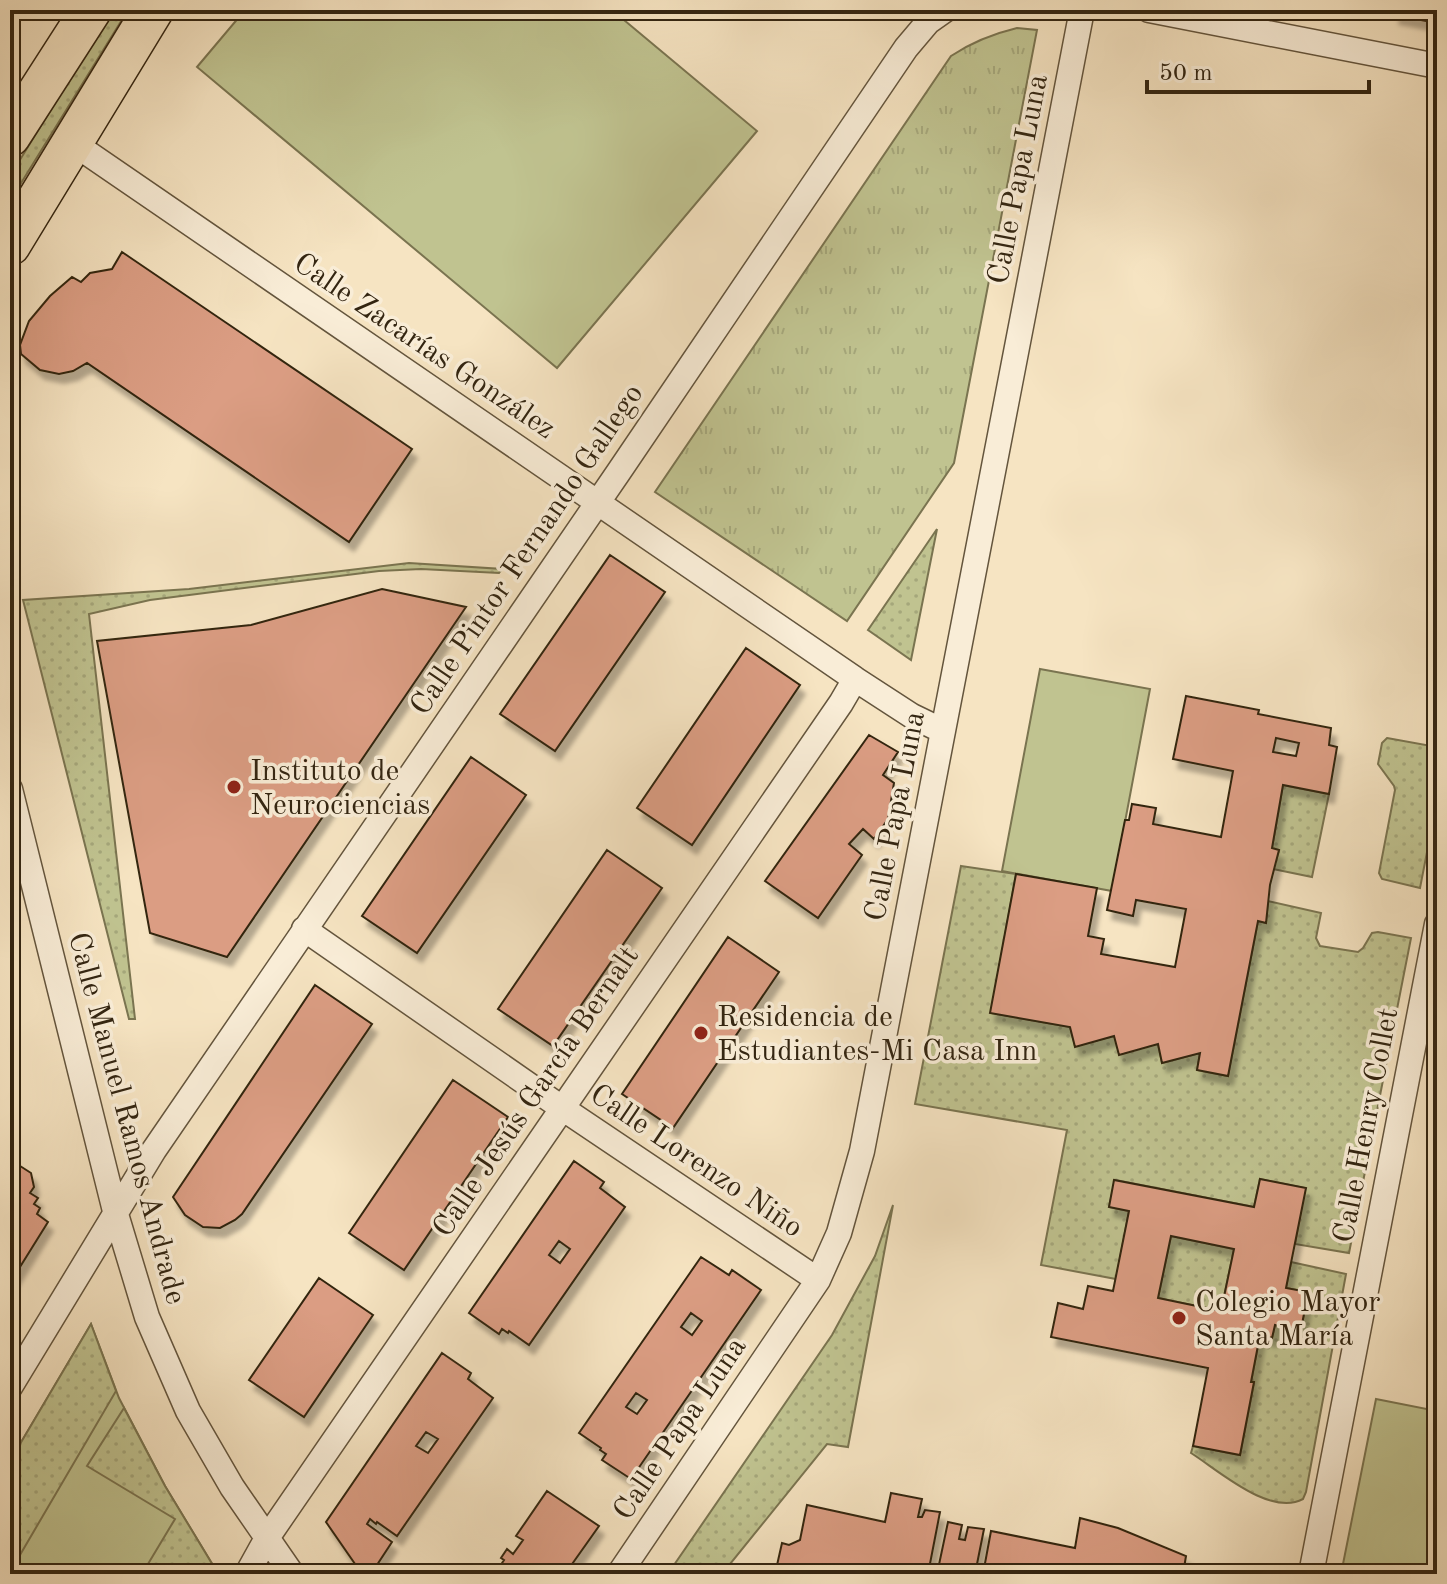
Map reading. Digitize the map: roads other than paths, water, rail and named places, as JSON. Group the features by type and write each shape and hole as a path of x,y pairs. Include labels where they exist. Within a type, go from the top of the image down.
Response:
{"main road":[{"path":"10,136 91,10"},
{"path":"10,245 153,10"}],"street":[{"name":"Calle Pintor Fernando Gallego","path":"10,1387 154,1150 304,929 906,48 928,22 945,10"},
{"name":"Calle Papa Luna","path":"619,1574 818,1280 839,1233 862,1151 1082,10"},
{"path":"1149,10 1437,66"},
{"name":"Calle Zacarías González","path":"73,143 855,679 912,716 943,731"},
{"name":"Calle Jesús García Bernalt","path":"247,1574 267,1538 855,679"},
{"name":"Calle Manuel Ramos Andrade","path":"10,789 14,827 115,1211 147,1317 188,1411 232,1487 292,1574"},
{"name":"Calle Henry Collet","path":"1311,1574 1437,924"},
{"name":"Calle Lorenzo Niño","path":"304,929 818,1280"}],"place":[{"name":"Instituto de Neurociencias","path":"234,787"},
{"name":"Residencia de Estudiantes-Mi Casa Inn","path":"701,1033"},
{"name":"Colegio Mayor Santa María","path":"1179,1318"}]}
